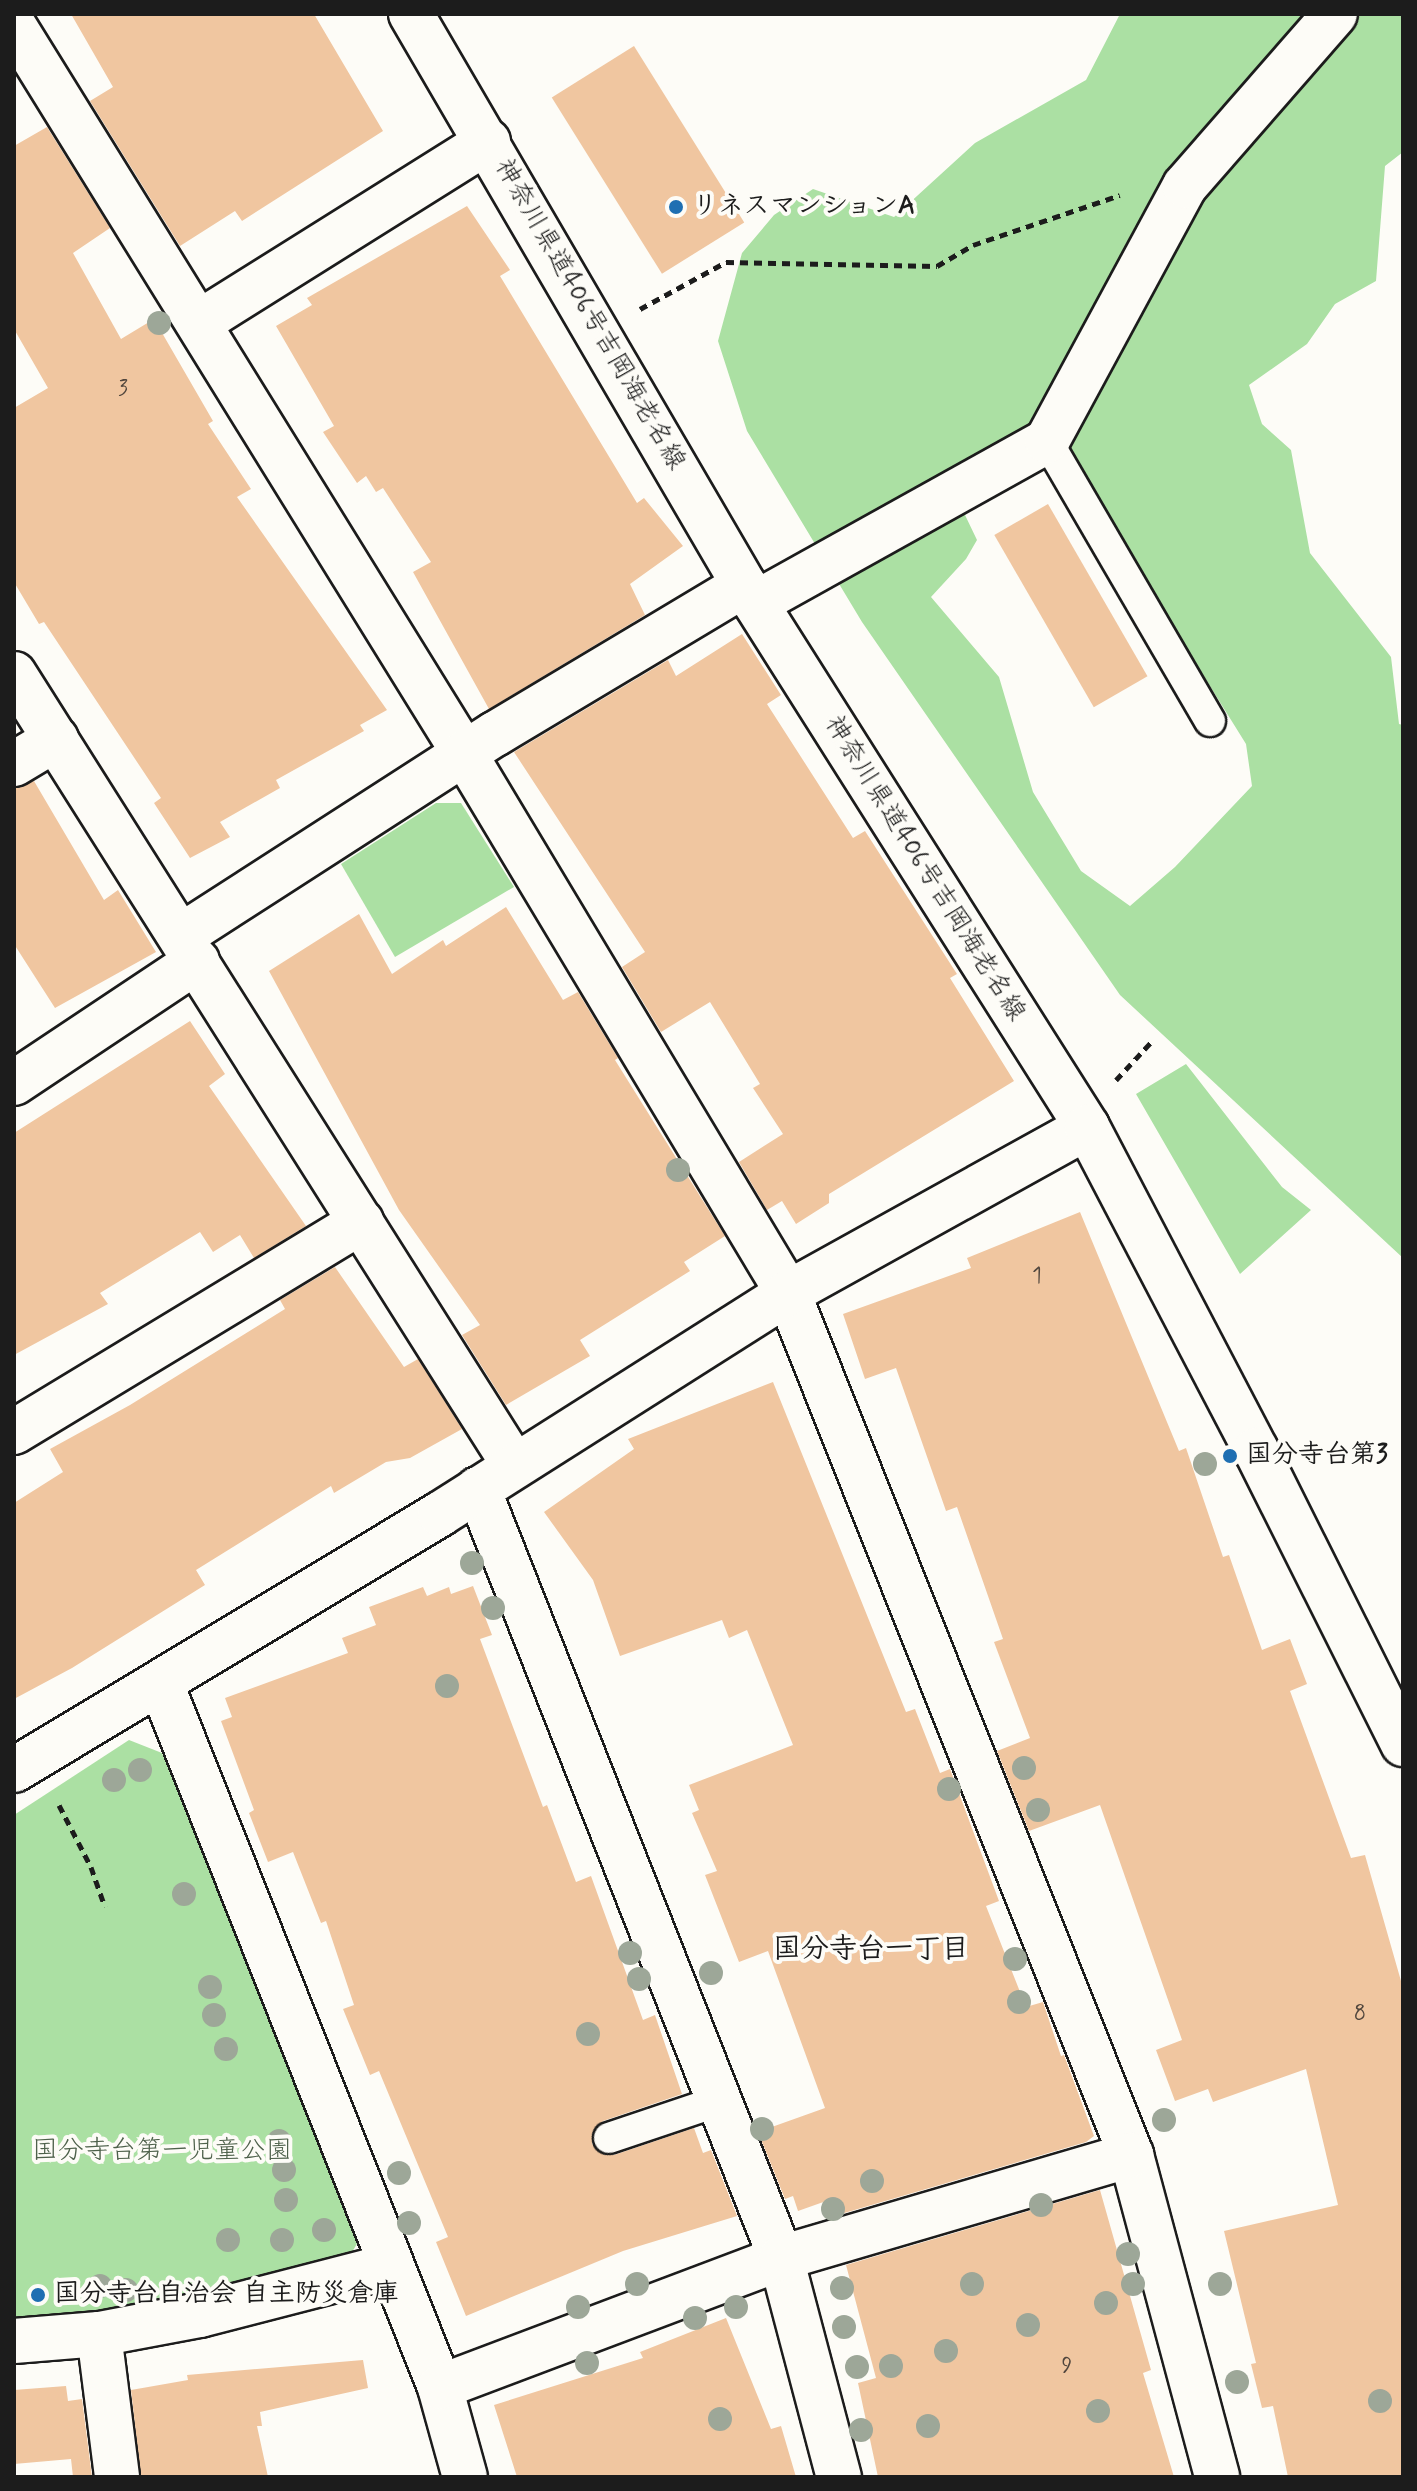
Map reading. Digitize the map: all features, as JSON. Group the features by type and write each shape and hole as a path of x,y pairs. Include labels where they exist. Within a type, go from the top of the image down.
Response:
{"street":[{"name":"神奈川県道406号吉岡海老名線","path":"411,14 750,594 1087,1127 1256,1450 1403,1744"},
{"path":"14,1083 189,949 464,753 750,594 1047,441 1185,186 1335,14"},
{"path":"14,26 464,753 788,1293 1131,2155 1217,2477"},
{"path":"200,322 488,141"},
{"path":"14,674 514,1465"},
{"path":"14,764 56,739"},
{"path":"14,1770 161,1684 478,1489 788,1293 1087,1127"},
{"path":"14,1432 361,1222"},
{"path":"478,1489 781,2258 839,2477"},
{"path":"161,1684 440,2387 465,2477"},
{"path":"440,2387 781,2258 1131,2155"},
{"path":"14,2341 99,2334 200,2315 390,2266"},
{"path":"99,2334 117,2477"}],"lane":[{"path":"1047,441 1210,721"},
{"path":"609,2138 719,2101"}],"path":[{"path":"630,314 726,262 937,266 973,245 1115,196 1185,186"},
{"path":"1108,1089 1153,1040"},
{"path":"61,1808 91,1867 105,1907"}],"green space":[{"path":"1120,14 1403,14 1403,152 1385,166 1376,281 1335,304 1307,344 1249,385 1262,424 1291,450 1310,553 1391,657 1399,724 1403,725 1403,1258 1120,995 862,622 747,431 718,341 742,253 774,215 813,189 894,217 975,143 1086,80","holes":["1054,458 1073,466 1246,744 1252,786 1175,867 1130,906 1081,871 1033,792 999,677 931,597 966,559 977,540 965,515 987,491"]},
{"path":"436,803 461,803 514,887 395,957 341,864"},
{"path":"1186,1064 1282,1187 1311,1210 1240,1274 1136,1094"},
{"name":"国分寺台第一児童公園","path":"129,1740 162,1753 358,2242 348,2259 195,2297 85,2316 14,2318 14,1815"}],"building":[{"path":"71,14 314,14 383,131 242,221 235,211 180,246 90,101 113,87"},
{"path":"634,46 744,222 662,274 552,97"},
{"path":"47,127 110,228 73,253 121,339 154,319 213,421 208,424 251,489 237,497 387,710 360,725 364,731 276,780 280,788 220,822 230,837 190,858 154,803 161,798 44,622 39,624 14,582 14,408 48,388 14,329 14,146"},
{"path":"467,206 510,270 500,276 637,503 644,498 683,546 630,584 645,615 489,709 413,572 431,562 383,488 376,492 366,476 357,483 323,432 334,426 276,326 312,305 307,298"},
{"path":"1048,504 1148,676 1094,707 994,535"},
{"path":"742,634 781,695 767,704 853,838 865,831 957,974 950,978 1014,1081 829,1194 829,1203 796,1224 782,1201 767,1210 739,1162 783,1134 753,1088 760,1084 710,1002 661,1032 622,967 645,952 514,752 668,660 676,676"},
{"path":"34,781 104,900 118,890 156,952 55,1008 14,944 14,789"},
{"path":"506,907 563,1000 578,992 618,1058 615,1060 725,1236 684,1262 690,1271 580,1340 590,1356 506,1405 462,1335 480,1325 399,1210 269,971 359,914 392,974 443,940 446,946"},
{"path":"190,1021 225,1074 209,1086 306,1226 254,1258 240,1235 213,1252 200,1232 100,1293 108,1304 14,1355 14,1133"},
{"path":"1080,1212 1179,1451 1186,1448 1223,1557 1229,1555 1262,1650 1290,1639 1307,1684 1290,1691 1351,1858 1365,1855 1403,1988 1403,2477 1288,2477 1273,2406 1262,2408 1251,2364 1256,2363 1224,2231 1338,2205 1306,2069 1213,2102 1208,2089 1175,2101 1156,2050 1182,2040 1100,1805 1029,1831 997,1751 1030,1738 994,1642 1003,1639 957,1507 946,1511 896,1368 865,1379 843,1314 971,1268 967,1258"},
{"path":"335,1267 404,1367 418,1359 462,1429 410,1458 386,1462 334,1493 331,1486 196,1570 205,1585 72,1668 14,1699 14,1503 63,1472 50,1449 130,1405 285,1309 280,1300"},
{"path":"773,1382 906,1712 915,1709 940,1773 950,1769 999,1901 986,1906 1026,2007 1043,2002 1094,2136 1086,2142 834,2216 829,2200 798,2211 793,2196 785,2199 758,2132 825,2108 768,1951 739,1962 705,1875 717,1871 692,1813 699,1810 689,1785 793,1745 747,1630 729,1638 722,1620 620,1656 593,1580 544,1512 634,1449 628,1439"},
{"path":"473,1586 492,1635 480,1639 543,1807 547,1805 576,1882 591,1876 643,2020 655,2015 682,2094 603,2121 592,2134 592,2144 605,2155 614,2155 694,2128 703,2153 711,2150 737,2216 623,2251 466,2316 436,2242 448,2237 379,2071 370,2075 343,2009 354,2005 326,1921 321,1923 293,1852 268,1862 249,1813 254,1810 221,1721 232,1717 225,1698 348,1653 342,1638 376,1625 369,1607 423,1587 427,1596 449,1587 451,1594"},
{"path":"1100,2190 1151,2370 1143,2373 1174,2477 878,2477 858,2383 876,2378 846,2265"},
{"path":"726,2318 771,2429 781,2426 796,2477 517,2477 494,2405 643,2358 640,2352"},
{"path":"363,2360 368,2388 260,2412 262,2426 257,2426 268,2477 141,2477 131,2390 188,2380 187,2375"},
{"path":"66,2386 68,2401 82,2399 92,2477 73,2477 71,2459 14,2464 14,2390"}],"place":[{"name":"リネスマンションA","path":"676,207"},
{"name":"国分寺台第3","path":"1230,1456"},
{"name":"国分寺台自治会 自主防災倉庫","path":"38,2295"}],"district":[{"name":"国分寺台一丁目","path":"871,1950"}]}
